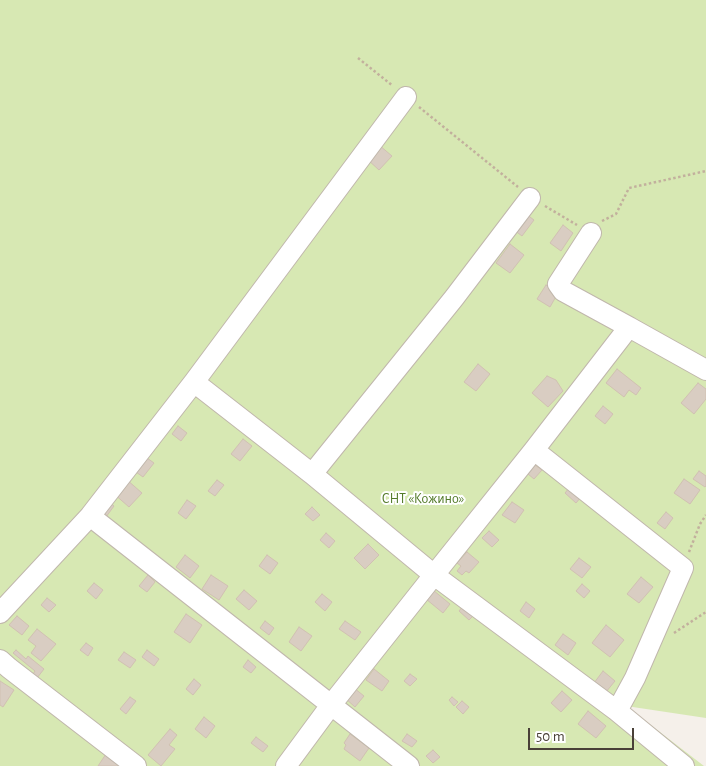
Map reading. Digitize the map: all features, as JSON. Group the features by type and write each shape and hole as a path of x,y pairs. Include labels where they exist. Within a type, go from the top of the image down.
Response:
{"lane":[{"path":"0,613 90,516 194,382 406,97"},
{"path":"312,474 454,298 530,198"},
{"path":"591,233 558,284 563,291 706,370"},
{"path":"286,766 331,705 534,450 629,327"},
{"path":"194,382 312,474 434,574 617,711 684,766"},
{"path":"534,450 682,568 635,678 617,711"},
{"path":"90,516 409,766"},
{"path":"0,660 136,766"}],"path":[{"path":"358,58 530,198 591,233 598,223 616,214 629,188 706,171"},
{"path":"682,568 706,514"}],"green space":[{"name":"СНТ «Кожино»","path":"0,0 706,0 706,718 626,706 704,766 0,766"}],"building":[{"path":"379,145 392,156 379,170 367,159"},
{"path":"526,214 534,220 522,236 514,230"},
{"path":"563,225 573,233 561,251 550,243"},
{"path":"510,244 524,255 510,273 496,263"},
{"path":"546,285 558,293 550,307 537,299"},
{"path":"478,364 490,374 476,391 464,382"},
{"path":"617,369 641,388 636,395 629,390 624,397 606,383"},
{"path":"547,376 556,380 563,391 548,407 532,393"},
{"path":"698,383 706,389 706,399 694,414 681,403"},
{"path":"603,406 613,414 605,424 595,416"},
{"path":"178,426 187,433 181,441 172,434"},
{"path":"243,439 252,446 240,461 231,454"},
{"path":"147,458 154,463 143,477 136,472"},
{"path":"535,465 542,470 534,479 528,474"},
{"path":"699,471 706,476 705,487 693,479"},
{"path":"126,479 142,493 129,507 113,493"},
{"path":"684,479 700,490 690,504 674,493"},
{"path":"217,480 224,485 215,496 208,491"},
{"path":"569,488 581,497 576,503 565,493"},
{"path":"187,500 196,506 186,519 178,513"},
{"path":"109,502 114,506 106,517 100,512"},
{"path":"512,502 524,510 515,523 502,515"},
{"path":"312,507 320,515 313,521 305,514"},
{"path":"666,512 673,518 665,529 657,523"},
{"path":"489,531 499,540 492,547 482,538"},
{"path":"326,533 335,541 329,548 320,540"},
{"path":"368,544 379,555 365,569 354,558"},
{"path":"467,552 479,562 469,573 466,571 462,575 457,571 461,566 457,563"},
{"path":"185,555 199,566 190,578 176,567"},
{"path":"267,555 278,563 270,574 259,566"},
{"path":"579,558 591,567 582,578 570,569"},
{"path":"148,575 155,582 147,592 139,586"},
{"path":"211,575 228,586 219,600 202,589"},
{"path":"641,577 653,587 639,603 627,594"},
{"path":"94,583 103,590 96,599 87,591"},
{"path":"582,584 590,591 584,598 576,591"},
{"path":"244,590 257,601 249,610 236,599"},
{"path":"433,590 450,604 443,613 426,599"},
{"path":"322,594 332,602 325,611 315,602"},
{"path":"47,598 56,605 49,612 41,605"},
{"path":"526,602 535,609 529,618 520,611"},
{"path":"463,606 473,616 469,620 459,611"},
{"path":"186,614 202,625 190,643 174,632"},
{"path":"17,616 29,626 22,635 9,625"},
{"path":"265,621 274,628 269,635 260,628"},
{"path":"345,621 361,632 355,640 339,629"},
{"path":"606,625 624,640 610,657 592,643"},
{"path":"299,627 312,636 301,651 289,642"},
{"path":"37,629 56,644 41,661 31,653 36,646 28,640"},
{"path":"563,634 576,643 568,655 555,645"},
{"path":"86,643 93,648 88,656 80,650"},
{"path":"16,650 26,659 28,656 44,669 37,678 33,674 35,671 13,653"},
{"path":"147,650 159,659 154,666 142,657"},
{"path":"124,652 136,660 130,668 118,660"},
{"path":"248,660 256,667 251,673 243,667"},
{"path":"374,669 389,681 382,691 366,680"},
{"path":"603,671 615,681 606,692 594,683"},
{"path":"410,674 417,679 410,686 404,681"},
{"path":"194,679 201,685 193,695 186,689"},
{"path":"0,681 14,690 3,707 0,705"},
{"path":"354,688 364,696 355,707 345,698"},
{"path":"562,691 572,700 561,712 551,703"},
{"path":"130,697 136,701 126,714 120,709"},
{"path":"452,697 458,702 454,706 449,700"},
{"path":"462,701 469,707 463,714 456,707"},
{"path":"588,711 606,726 596,738 578,724"},
{"path":"204,717 215,726 206,738 195,729"},
{"path":"170,729 177,735 169,745 175,749 161,766 148,755"},
{"path":"350,734 369,748 360,761 344,749 346,745 344,743"},
{"path":"407,734 417,741 412,747 402,741"},
{"path":"256,737 268,746 263,752 251,743"},
{"path":"433,750 440,757 433,763 426,756"},
{"path":"106,754 122,766 98,766"}]}
